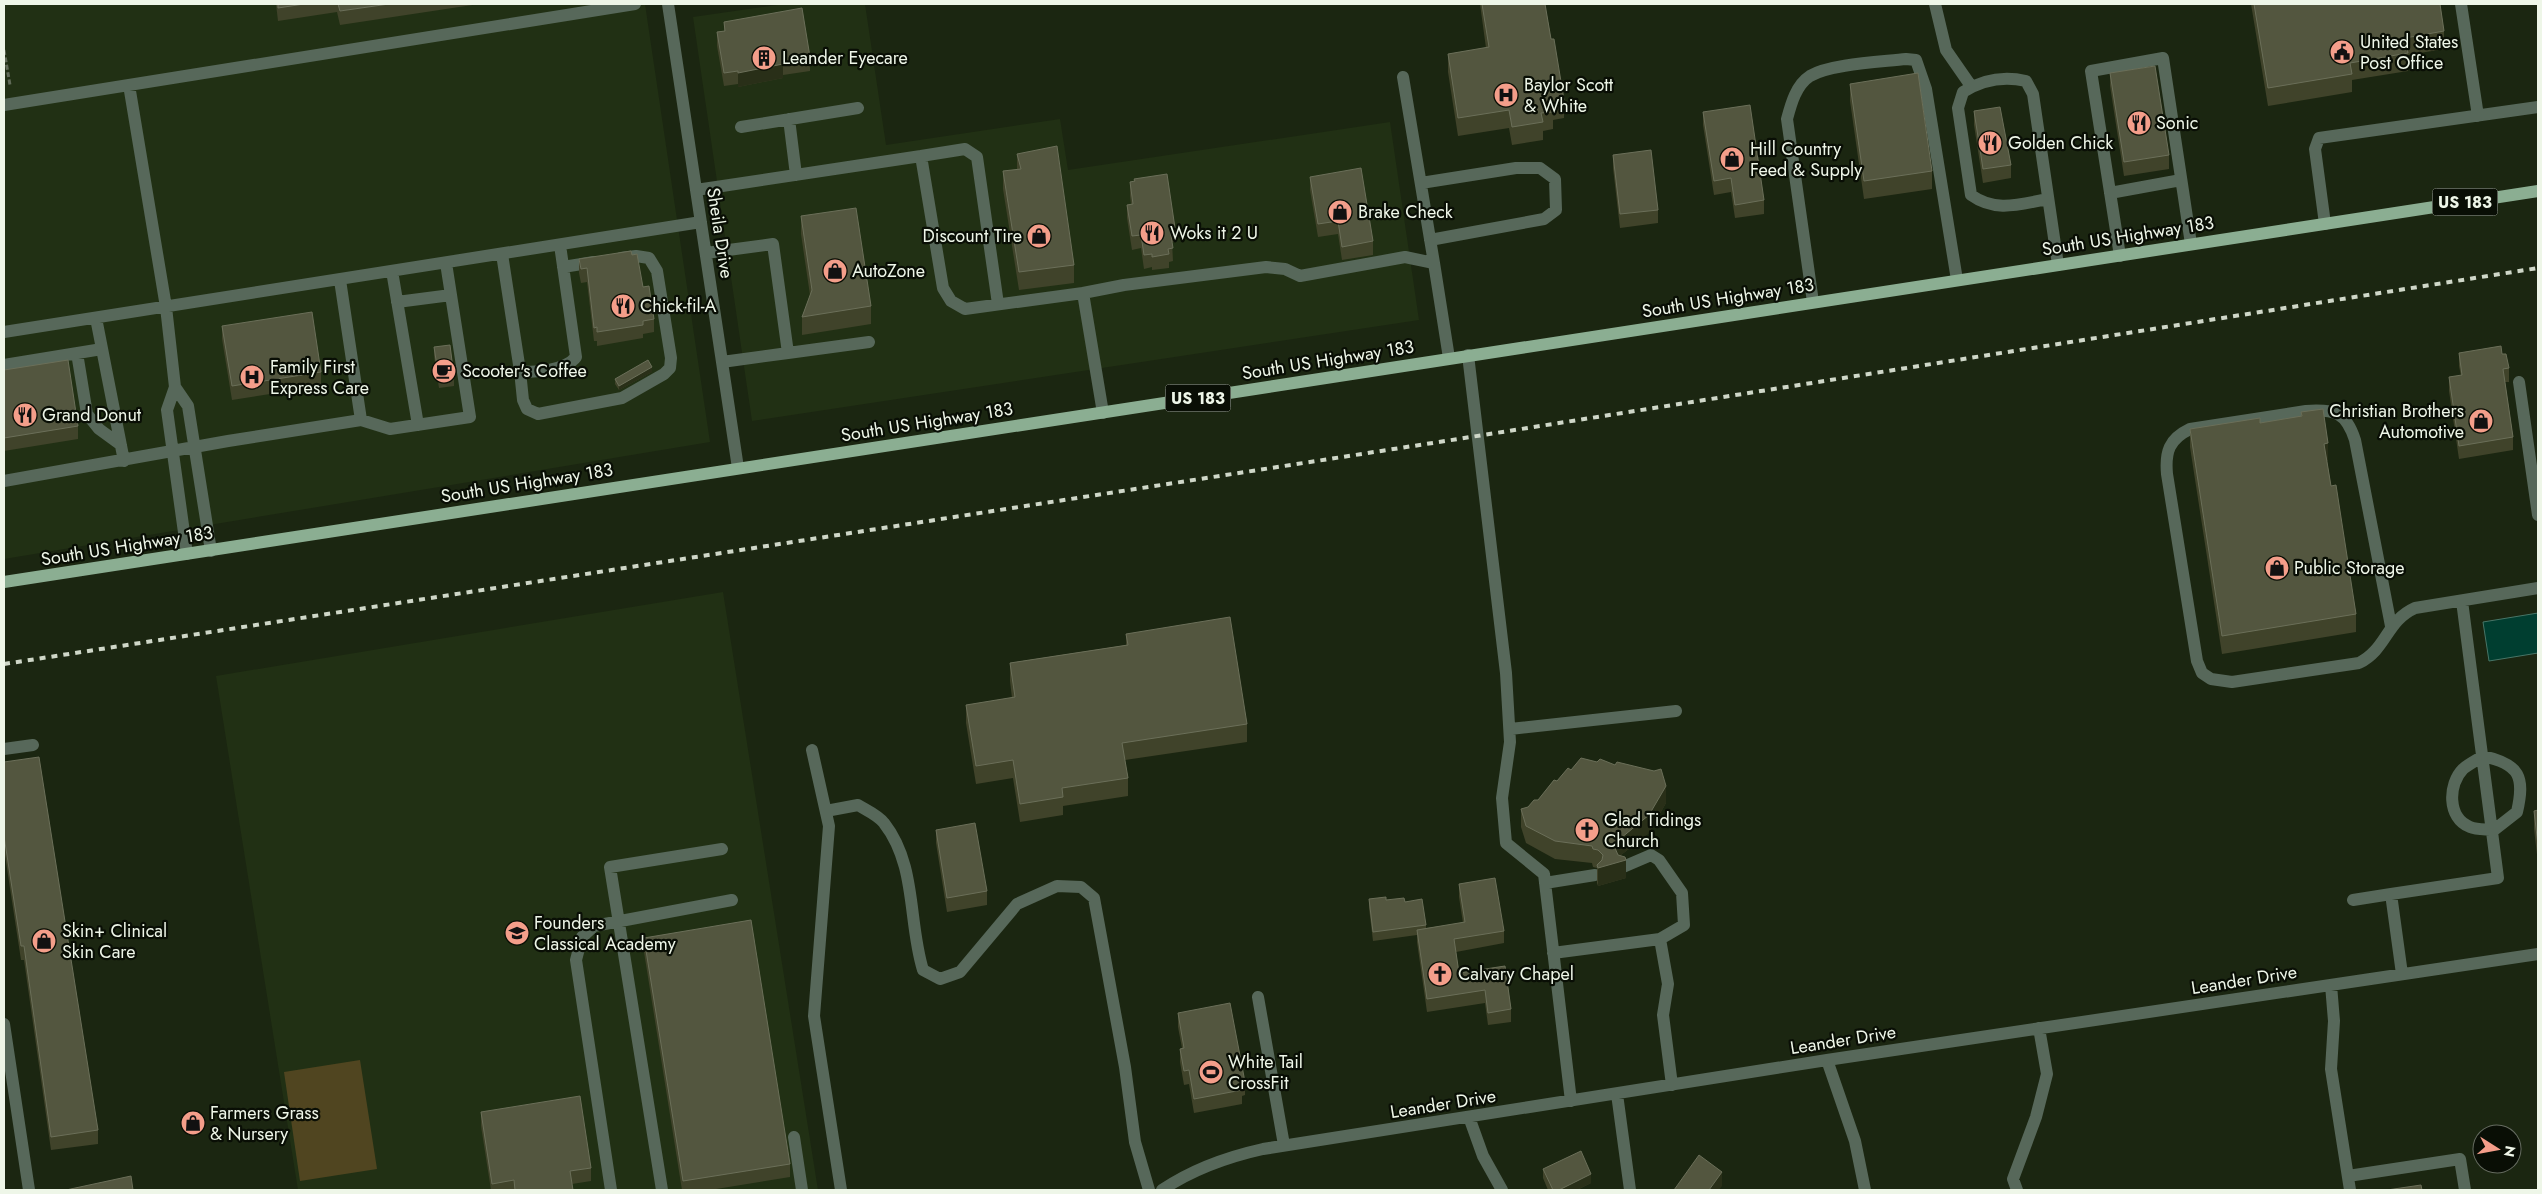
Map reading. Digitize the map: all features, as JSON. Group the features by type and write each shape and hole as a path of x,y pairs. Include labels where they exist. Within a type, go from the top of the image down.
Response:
{"main road":[{"name":"South US Highway 183","path":"4,582 2538,190"}],"street":[{"path":"4,104 130,85 598,7 635,4"},
{"name":"Sheila Drive","path":"668,4 738,468"},
{"path":"1936,4 1946,50 1971,86"},
{"path":"2461,4 2478,116"},
{"path":"2120,256 2092,71 2163,58 2192,244"},
{"path":"1814,302 1787,119 1793,96 1809,76 1830,69 1906,59 1916,60 1926,89 1957,280"},
{"path":"1403,77 1449,358"},
{"path":"2048,199 2000,206 1984,203 1971,194 1958,108 1962,92 1978,82 2013,78 2026,81 2033,94 2058,265"},
{"path":"130,85 166,307 175,387 167,410 187,554"},
{"path":"2325,224 2315,149 2319,138 2327,135 2538,107"},
{"path":"741,127 858,108"},
{"path":"789,119 796,175"},
{"path":"696,190 965,149 977,157 998,304"},
{"path":"921,156 943,288 951,301 965,309 1082,293 1124,285 1266,267 1285,270 1300,276 1405,257 1434,264"},
{"path":"1420,183 1516,168 1540,168 1555,179 1556,210 1544,219 1430,240"},
{"path":"2110,193 2181,180"},
{"path":"4,332 701,222"},
{"path":"706,253 773,244 788,353"},
{"path":"520,371 564,366 572,363 576,357 560,245"},
{"path":"502,254 523,400 527,409 538,414 622,398 664,374 670,368 671,358 657,271 649,258 636,256 563,268"},
{"path":"4,481 194,447 361,420 390,429 470,418 446,263"},
{"path":"392,271 418,425"},
{"path":"340,280 361,420"},
{"path":"1082,293 1103,413"},
{"path":"397,302 451,294"},
{"path":"96,318 124,461"},
{"path":"722,362 869,342"},
{"path":"4,365 102,349"},
{"path":"77,353 87,414 99,429 121,445"},
{"path":"1468,356 1506,673 1510,729 1502,798 1506,843 1544,874 1571,1101"},
{"path":"2519,382 2538,515"},
{"path":"175,387 188,406 211,550"},
{"path":"2391,626 2355,440 2350,423 2339,414 2324,410 2306,411 2190,429 2179,434 2170,443 2166,457 2167,474 2196,661 2202,673 2220,682 2232,682 2359,663 2372,657 2382,644 2391,626 2402,614 2415,608 2538,588"},
{"path":"2353,900 2498,878 2494,830 2462,600"},
{"path":"1510,729 1676,711"},
{"path":"4,750 32,745"},
{"path":"812,750 829,826 814,1016 841,1190"},
{"path":"2483,756 2504,761 2516,772 2522,791 2517,812 2494,830 2469,827 2457,816 2452,802 2454,785 2462,770 2483,756"},
{"path":"826,811 858,805 883,821 899,850 910,888 917,950 923,970 940,978 960,972 1017,904 1057,886 1081,887 1094,898 1125,1067 1135,1142 1149,1190"},
{"path":"662,1190 610,867 722,849"},
{"path":"1553,953 1660,939 1684,925 1682,893 1659,860 1651,855 1623,866"},
{"path":"1545,883 1595,875"},
{"path":"2391,894 2402,974"},
{"path":"611,1190 576,960 582,937 594,926 732,900"},
{"path":"1660,939 1668,984 1663,1015 1672,1085"},
{"name":"Leander Drive","path":"1162,1190 1193,1172 1216,1162 1239,1154 1284,1145 1827,1060 2538,954"},
{"path":"2331,984 2334,1021 2331,1069 2350,1190"},
{"path":"1258,997 1284,1145"},
{"path":"4,1024 29,1190"},
{"path":"2017,1190 2013,1179 2036,1117 2047,1074 2039,1028"},
{"path":"1827,1060 1855,1141 1866,1190"},
{"path":"1617,1094 1630,1190"},
{"path":"1469,1117 1484,1156 1502,1190"},
{"path":"794,1137 802,1190"},
{"path":"2348,1176 2460,1158 2465,1190"}],"path":[{"path":"4,50 10,85"}],"shaded area":[{"path":"4,4 645,4 710,442 4,559"},
{"path":"784,4 865,4 886,145 1060,119 1068,170 1390,122 1419,320 752,421 693,17"},
{"name":"Founders Classical Academy","path":"723,592 818,1190 298,1190 216,676"},
{"path":"360,1060 377,1169 300,1181 284,1072"}],"water":[{"path":"2538,613 2538,653 2489,661 2483,622"}],"building":[{"path":"278,4 304,4 278,8"},
{"path":"338,4 389,4 340,11"},
{"name":"Baylor Scott & White","path":"1482,4 1545,4 1551,39 1554,39 1564,100 1551,102 1553,112 1541,113 1543,122 1512,127 1509,110 1458,118 1448,54 1489,47"},
{"name":"United States Post Office","path":"2254,4 2440,4 2444,31 2405,38 2408,53 2350,63 2352,74 2268,88"},
{"name":"Leander Eyecare","path":"802,8 810,57 738,73 738,71 724,73 717,32 725,31 724,22"},
{"name":"Sonic","path":"2155,66 2169,155 2124,162 2110,73"},
{"path":"1918,73 1932,171 1864,181 1850,84"},
{"name":"Hill Country Feed & Supply","path":"1750,105 1764,200 1735,205 1731,178 1714,181 1703,112"},
{"name":"Golden Chick","path":"2000,107 2011,165 1983,169 1974,111"},
{"name":"Discount Tire","path":"1057,146 1074,265 1019,272 1003,171 1021,169 1017,154"},
{"path":"1651,150 1658,210 1620,214 1613,155"},
{"name":"Brake Check","path":"1361,168 1373,241 1342,247 1338,221 1318,224 1310,177"},
{"name":"Woks it 2 U","path":"1167,174 1175,228 1170,229 1173,248 1168,249 1169,254 1152,257 1152,254 1144,255 1141,235 1132,236 1127,205 1133,204 1130,182 1135,181 1134,179"},
{"name":"AutoZone","path":"856,208 871,306 802,317 812,290 801,216"},
{"name":"Chick-fil-A","path":"631,251 632,255 637,254 643,287 649,286 654,319 643,321 643,325 597,332 597,327 594,328 587,268 581,269 579,259"},
{"path":"312,312 321,372 232,386 222,326"},
{"name":"Scooter's Coffee","path":"450,345 454,377 439,379 434,347"},
{"name":"Christian Brothers Automotive","path":"2501,346 2502,354 2506,354 2509,368 2503,369 2513,437 2459,446 2449,377 2462,375 2459,353"},
{"path":"68,360 78,426 4,438 4,370"},
{"path":"648,360 652,367 619,386 615,379"},
{"name":"Public Storage","path":"2323,409 2328,443 2324,444 2331,486 2336,485 2356,614 2222,636 2190,429 2260,418 2260,423 2302,416 2301,412"},
{"path":"1230,617 1247,724 1122,743 1128,778 1062,788 1063,797 1020,804 1013,760 976,766 966,705 1015,697 1010,663 1128,645 1126,634"},
{"path":"39,757 98,1130 51,1137 24,946 21,946 4,836 4,762"},
{"name":"Glad Tidings Church","path":"1581,758 1597,762 1600,759 1615,765 1617,762 1654,771 1661,769 1666,786 1649,815 1621,838 1621,841 1615,848 1618,855 1625,857 1626,860 1598,868 1597,865 1602,860 1603,855 1598,850 1593,849 1592,846 1555,841 1526,826 1521,809 1528,807 1534,800 1538,800 1554,780 1557,781 1568,768 1571,770"},
{"path":"2538,810 2538,845 2534,811"},
{"path":"975,823 987,891 947,898 936,830"},
{"path":"1495,878 1504,931 1454,939 1459,973 1505,966 1511,1009 1488,1013 1485,990 1427,999 1417,930 1465,922 1459,884"},
{"path":"1386,897 1386,900 1404,898 1405,902 1422,899 1426,925 1373,932 1369,899"},
{"path":"751,920 790,1164 683,1181 644,938"},
{"name":"White Tail CrossFit","path":"1230,1003 1245,1082 1240,1083 1242,1090 1194,1099 1189,1070 1184,1071 1180,1049 1184,1048 1178,1013"},
{"path":"580,1096 591,1168 570,1171 573,1190 515,1190 514,1180 492,1184 481,1112"},
{"path":"1581,1151 1591,1174 1559,1190 1553,1190 1543,1169"},
{"path":"1699,1155 1722,1172 1709,1190 1674,1190"},
{"path":"131,1176 133,1190 66,1190"},
{"path":"2421,1185 2422,1190 2387,1190"}],"railway":[{"path":"4,664 1439,442 2538,268"}],"place":[{"name":"United States Post Office","path":"2342,52"},
{"name":"Leander Eyecare","path":"764,58"},
{"name":"Baylor Scott & White","path":"1506,95"},
{"name":"Sonic","path":"2139,123"},
{"name":"Golden Chick","path":"1990,143"},
{"name":"Hill Country Feed & Supply","path":"1732,159"},
{"name":"Brake Check","path":"1340,212"},
{"name":"Woks it 2 U","path":"1152,233"},
{"name":"Discount Tire","path":"1039,236"},
{"name":"AutoZone","path":"835,271"},
{"name":"Chick-fil-A","path":"623,306"},
{"name":"Scooter's Coffee","path":"444,371"},
{"name":"Family First Express Care","path":"252,377"},
{"name":"Grand Donut","path":"25,415"},
{"name":"Christian Brothers Automotive","path":"2481,421"},
{"name":"Public Storage","path":"2277,568"},
{"name":"Glad Tidings Church","path":"1587,830"},
{"name":"Founders Classical Academy","path":"517,933"},
{"name":"Skin+ Clinical Skin Care","path":"44,941"},
{"name":"Calvary Chapel","path":"1440,974"},
{"name":"White Tail CrossFit","path":"1211,1072"},
{"name":"Farmers Grass & Nursery","path":"193,1123"}]}
